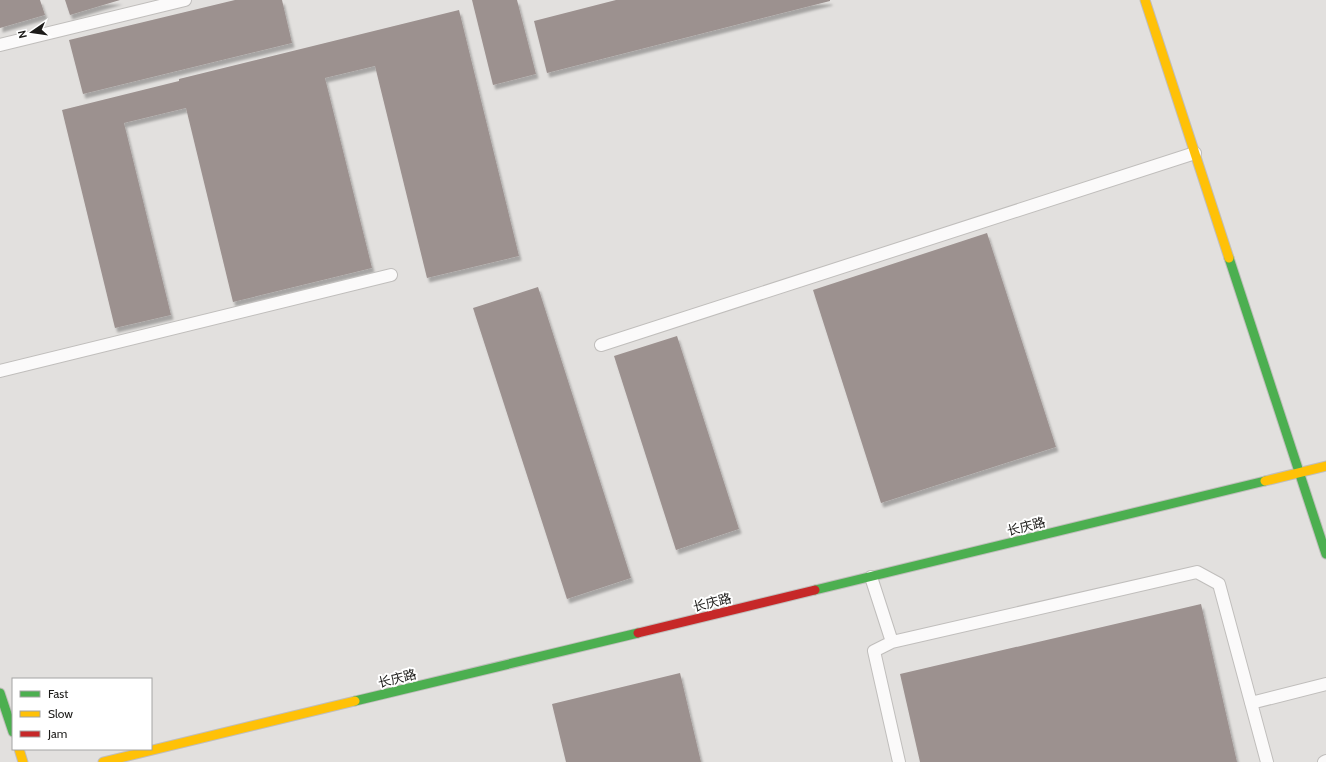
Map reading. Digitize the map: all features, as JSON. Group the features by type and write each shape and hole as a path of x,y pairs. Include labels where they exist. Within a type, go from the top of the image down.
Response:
{"street":[{"path":"1145,0 1326,554"},
{"name":"长庆路","path":"103,762 1326,466"},
{"path":"0,693 12,729"},
{"path":"19,750 23,762"}],"lane":[{"path":"0,45 185,0"},
{"path":"601,345 1195,153"},
{"path":"0,371 391,275"},
{"path":"899,762 874,651 892,642 1197,572 1219,584 1267,762"},
{"path":"871,577 892,642"},
{"path":"1251,703 1326,684"}],"building":[{"path":"0,0 40,0 45,15 0,28"},
{"path":"65,0 120,0 70,15"},
{"path":"235,0 282,0 292,43 83,94 69,40"},
{"path":"472,0 517,0 536,74 493,85"},
{"path":"616,0 830,1 547,73 534,21"},
{"path":"459,10 519,256 427,278 375,66 325,78 372,268 233,302 186,108 124,123 171,315 115,328 62,110 179,81 179,79"},
{"path":"987,233 1056,447 881,503 813,290"},
{"path":"538,287 631,578 567,599 473,308"},
{"path":"677,336 739,529 676,550 614,356"},
{"path":"1201,604 1237,762 920,762 900,674"},
{"path":"680,673 701,762 566,762 552,704"}],"traffic: fast":[{"path":"1229,258 1326,554"},
{"path":"815,590 1265,481"},
{"path":"355,701 638,633"},
{"path":"0,693 12,729"}],"traffic: slow":[{"path":"1145,0 1229,258"},
{"path":"1265,481 1326,466"},
{"path":"103,762 355,701"},
{"path":"19,750 23,762"}],"traffic: jam":[{"path":"638,633 815,590"}]}
